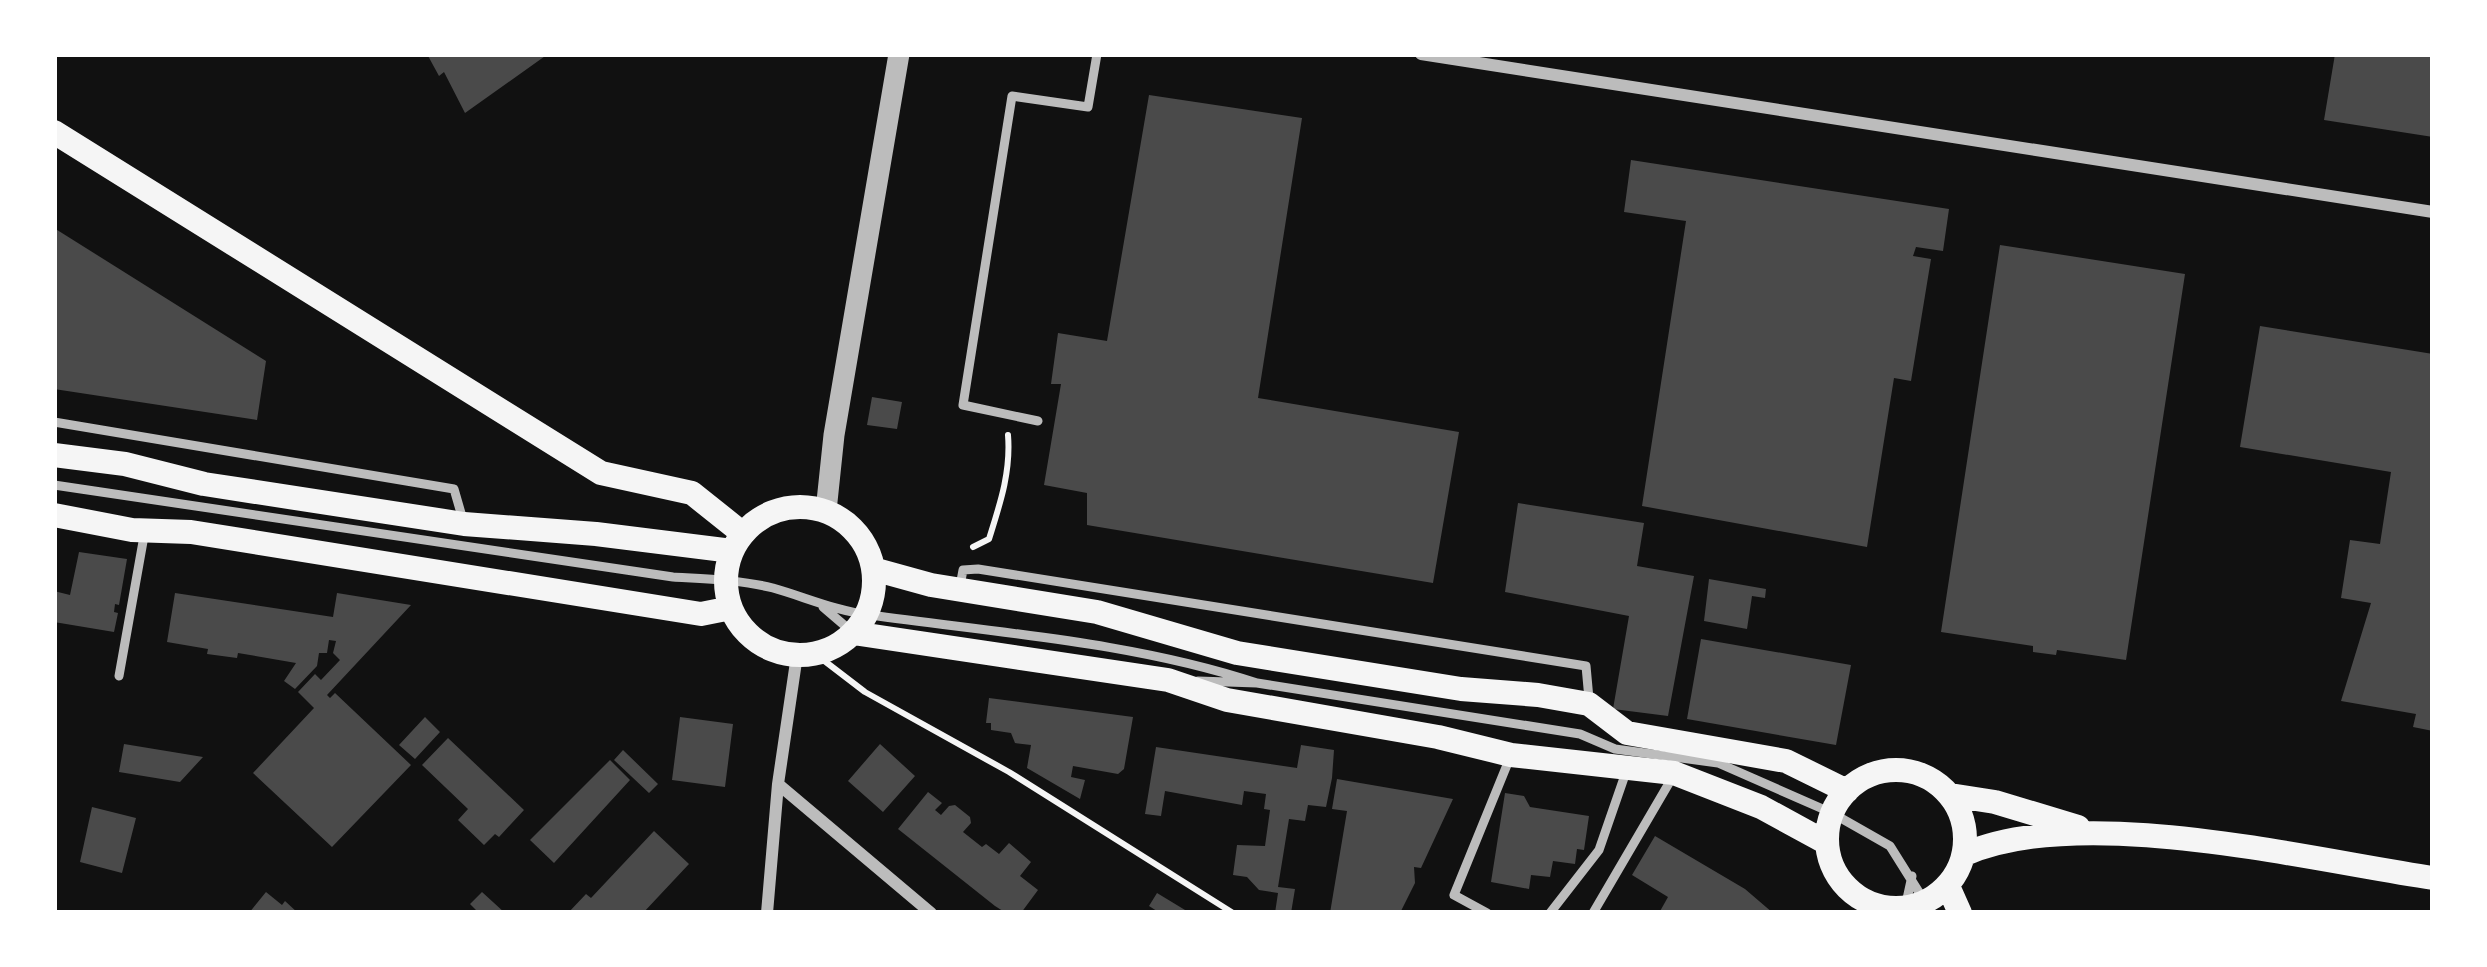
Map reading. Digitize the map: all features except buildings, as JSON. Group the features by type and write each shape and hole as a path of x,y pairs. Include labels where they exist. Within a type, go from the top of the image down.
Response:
{"main road":[{"path":"54,132 601,473 692,493 737,542"},
{"path":"54,455 125,464 204,484 464,524 737,542"},
{"path":"803,506 826,511 857,533 873,568 874,589 859,624 836,646 806,654 757,642 731,608 725,580 737,542 760,518 781,509 803,506"},
{"path":"54,515 145,530 191,532 701,614 731,608"},
{"path":"873,568 931,585 1097,612 1237,653 1589,704 1627,733 1786,761 1847,791"},
{"path":"859,624 1168,680 1227,700 1438,736 1511,755 1674,773 1761,807 1827,843"},
{"path":"1901,770 1928,778 1950,795 1964,823 1965,854 1948,886 1918,909 1876,906 1852,892 1834,870 1827,843 1832,813 1847,791 1872,775 1901,770"},
{"path":"1950,795 1995,802 2092,831"},
{"path":"1965,854 1996,840 2092,831 2206,842 2433,878"},
{"path":"1948,886 1960,913"}],"street":[{"path":"826,511 834,435 899,54"},
{"path":"1421,54 2433,212"},
{"path":"767,913 778,784 806,654"},
{"path":"778,784 931,913"}],"lane":[{"path":"1038,422 962,405 1012,96 1088,107 1097,54"},
{"path":"54,422 454,489 464,524"},
{"path":"54,484 673,577 725,580 819,604 859,624 927,621 1204,665 1257,683"},
{"path":"118,676 145,530"},
{"path":"960,588 963,570 978,569 1586,666 1589,704"},
{"path":"819,604 859,624"},
{"path":"1168,680 1257,683 1580,734 1615,749 1718,764 1832,813 1890,845 1912,876 1918,909"},
{"path":"1487,913 1454,895 1511,755"},
{"path":"1550,913 1599,850 1628,766"},
{"path":"1593,913 1674,773"},
{"path":"1912,876 1918,909"}],"path":[{"path":"970,548 988,539 1004,491 1010,458 1007,416"},
{"path":"806,654 1009,772 1233,913"}]}
